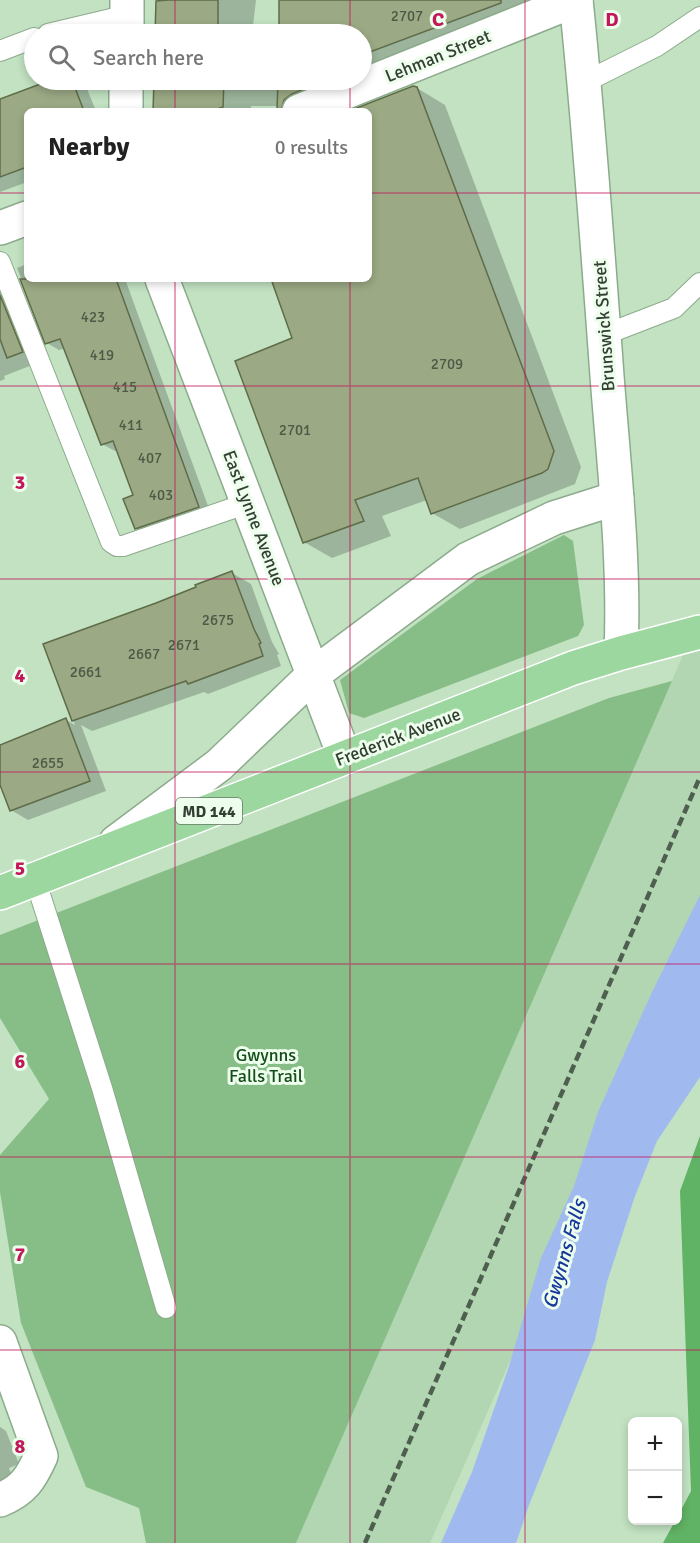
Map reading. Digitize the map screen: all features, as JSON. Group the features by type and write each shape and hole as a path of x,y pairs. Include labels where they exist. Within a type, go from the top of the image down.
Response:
{"main road":[{"name":"Frederick Avenue","path":"0,893 573,668 689,635"}],"street":[{"name":"Brunswick Street","path":"577,0 617,498 623,603 621,653"},
{"name":"Lehman Street","path":"372,82 577,0"},
{"path":"126,90 126,108"},
{"name":"Lehman Street","path":"307,108 352,90"},
{"path":"0,228 24,219"},
{"name":"East Lynne Avenue","path":"163,282 345,758"},
{"name":"Frederick Avenue","path":"100,854 219,765 314,674 468,559 554,518 617,498"},
{"path":"0,1342 41,1456 32,1477 15,1494 0,1500"}],"lane":[{"path":"92,24 127,16"},
{"path":"585,82 657,46 700,17"},
{"path":"0,51 24,42"},
{"path":"0,262 111,542 117,546 123,546 248,502"},
{"path":"604,335 674,308 700,283"},
{"path":"35,879 102,1088 166,1308"}],"shaded area":[{"path":"700,616 700,928 430,1543 296,1543"}],"green space":[{"path":"564,535 573,541 584,625 578,636 364,718 349,713 340,680 477,579"},
{"name":"Gwynns Falls Trail","path":"672,681 296,1543 146,1543 139,1508 86,1487 21,1323 0,1192 0,1155 49,1099 0,1018 0,935 609,698"},
{"path":"700,1136 700,1543 663,1543 673,1525 682,1525 682,1508 691,1491 680,1191"}],"water":[{"name":"Gwynns Falls","path":"700,895 700,1077 657,1141 634,1199 607,1282 595,1340 516,1543 441,1543 472,1472 509,1366 541,1258 574,1186 598,1112 652,992"}],"building":[{"path":"218,0 218,24 155,24 156,1"},
{"path":"279,0 501,0 501,3 372,51 372,24 279,24"},
{"path":"413,86 417,87 554,451 548,469 542,473 431,514 418,478 355,500 364,521 303,543 235,361 292,338 272,282 372,282 372,108 357,108"},
{"path":"24,90 76,90 83,108 24,108 24,168 0,177 0,99"},
{"path":"154,90 224,90 223,107 220,108 153,108"},
{"path":"278,90 302,90 284,100 282,108 277,108"},
{"path":"20,279 24,279 24,282 117,282 199,507 135,529 123,499 133,495 113,441 101,445 60,339 45,344"},
{"path":"0,295 23,352 7,358 0,339"},
{"path":"232,571 261,643 259,644 263,656 188,684 186,681 72,721 43,644 156,603"},
{"path":"66,718 90,781 10,811 0,785 0,745"}],"railway":[{"path":"365,1543 700,777"}]}
